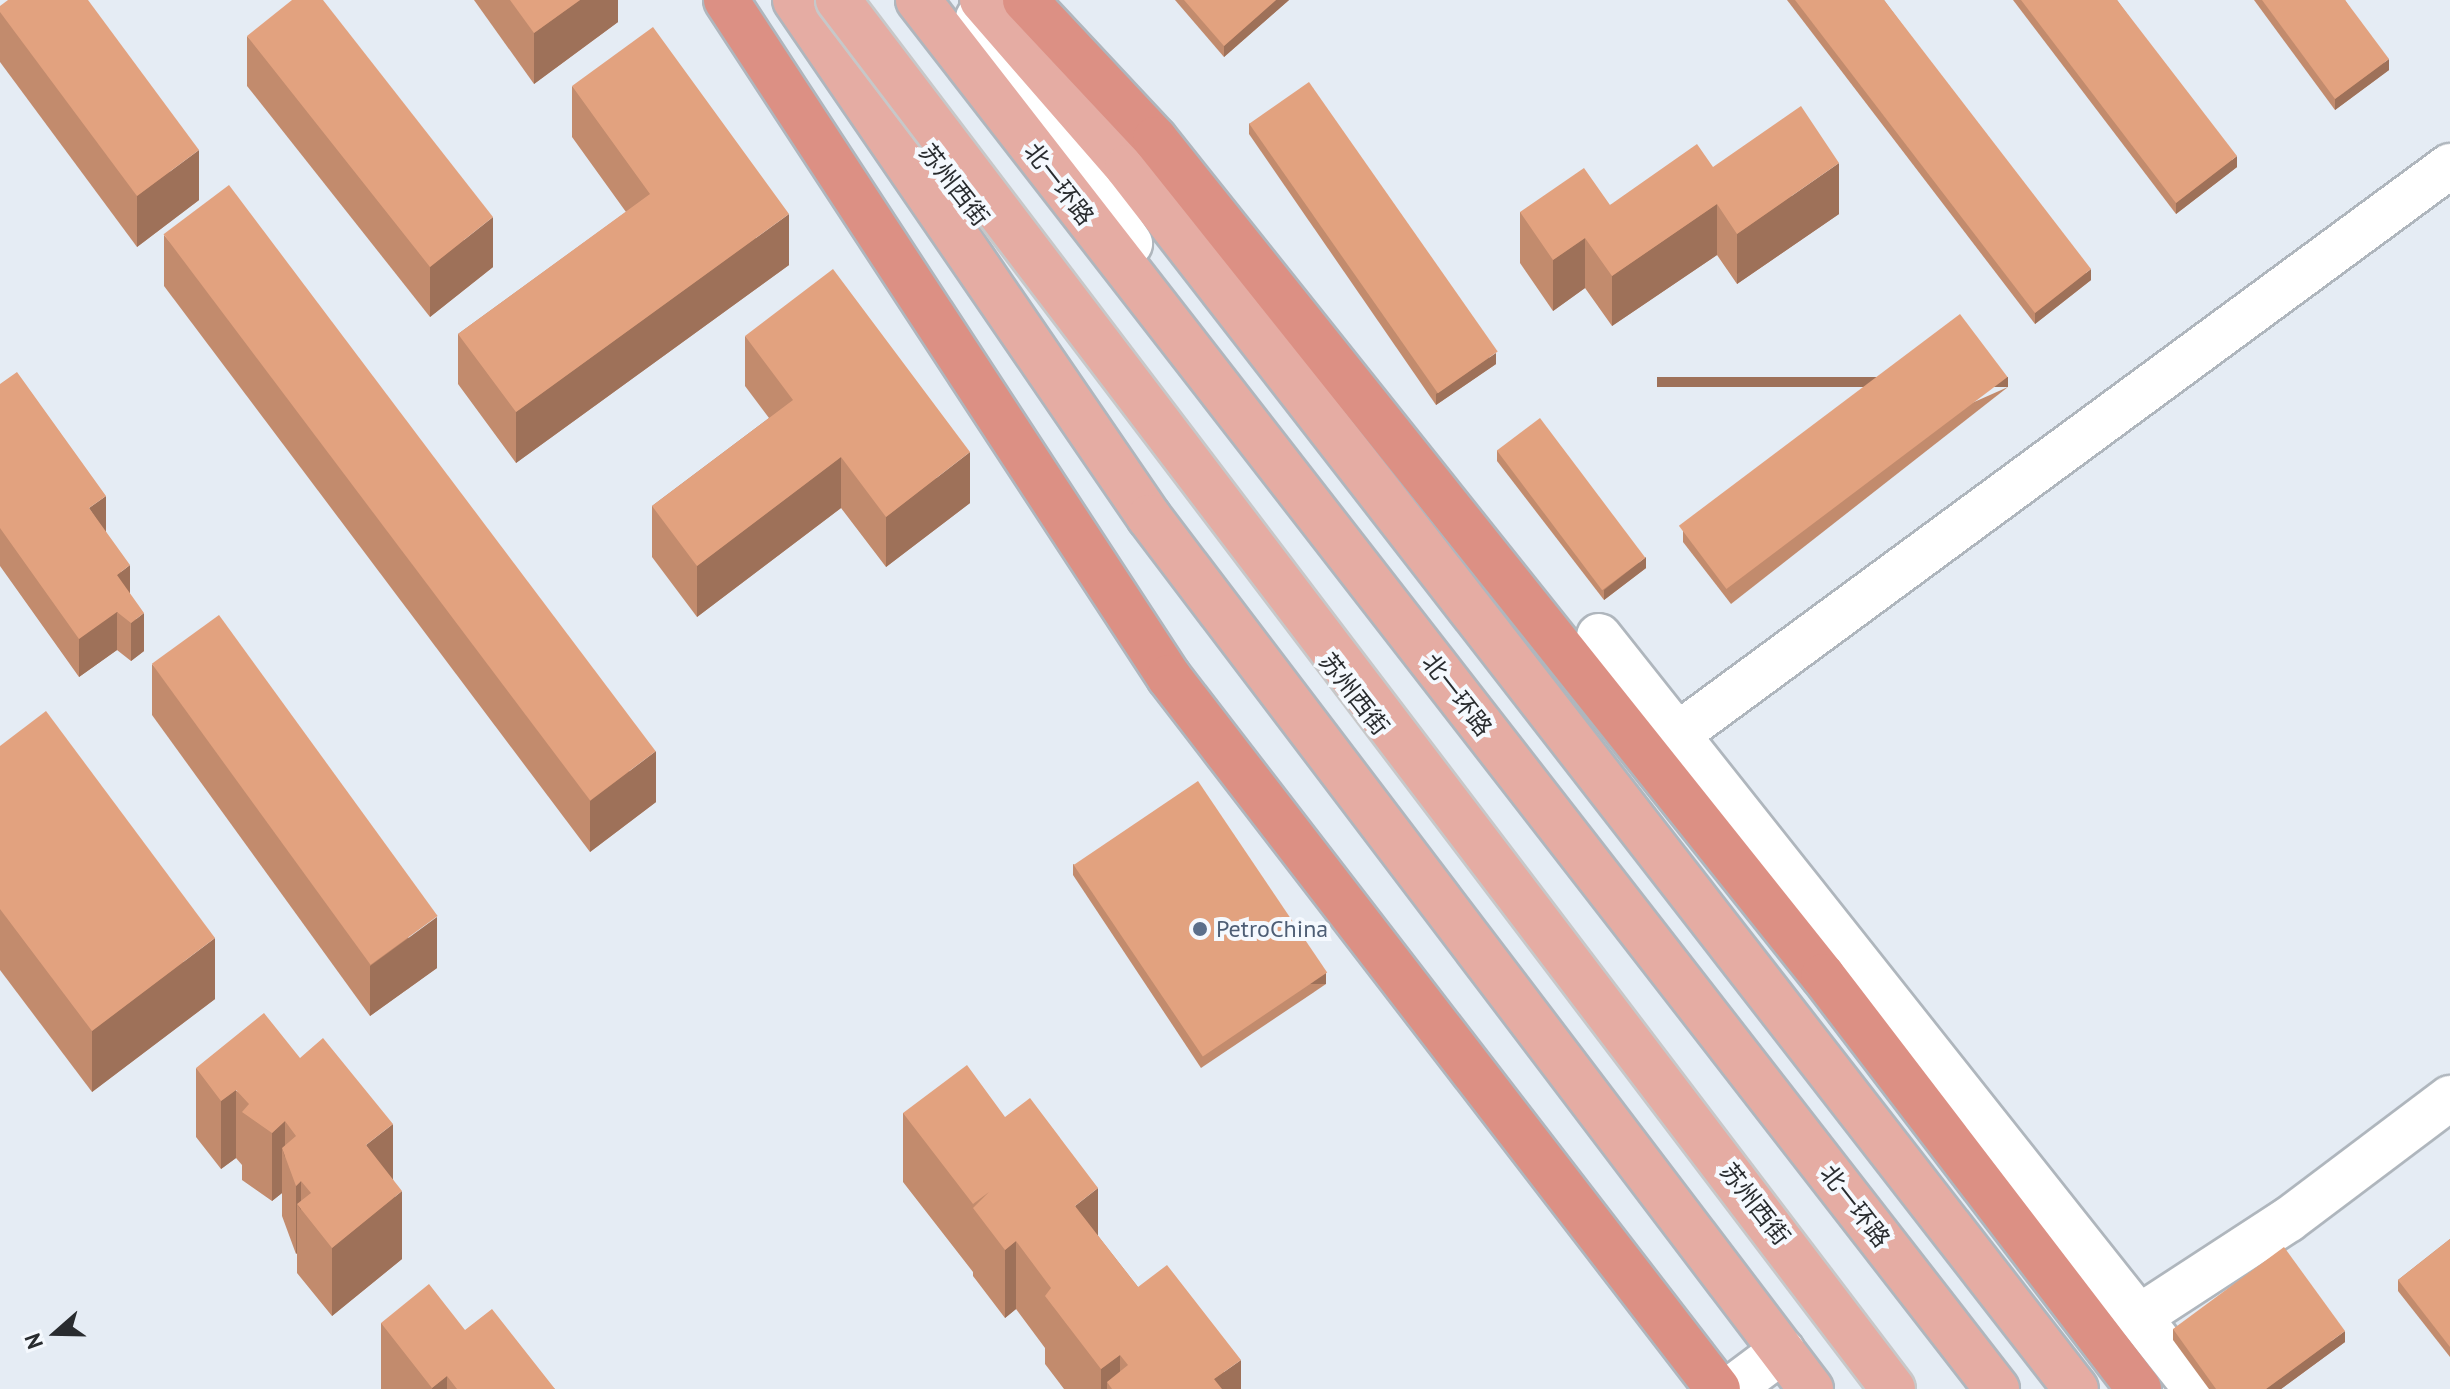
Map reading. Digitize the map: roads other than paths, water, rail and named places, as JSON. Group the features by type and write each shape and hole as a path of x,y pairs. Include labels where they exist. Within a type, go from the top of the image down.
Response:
{"highway":[{"path":"726,0 1169,677 1718,1389"},
{"path":"1025,0 1155,139 1823,976 2139,1389"}],"main road":[{"path":"795,0 1149,517 1811,1389"},
{"name":"苏州西街","path":"808,0 1901,1389"},
{"path":"838,0 1893,1389"},
{"name":"北一环路","path":"918,0 1997,1389"},
{"path":"966,0 1162,291 2018,1389"},
{"path":"982,0 1127,167 2076,1389"},
{"path":"1677,735 2450,166"},
{"path":"1599,636 2196,1389"},
{"path":"2139,1317 2288,1220 2450,1098"},
{"path":"1731,1389 1782,1351"}],"place":[{"name":"PetroChina","path":"1200,929"}]}
